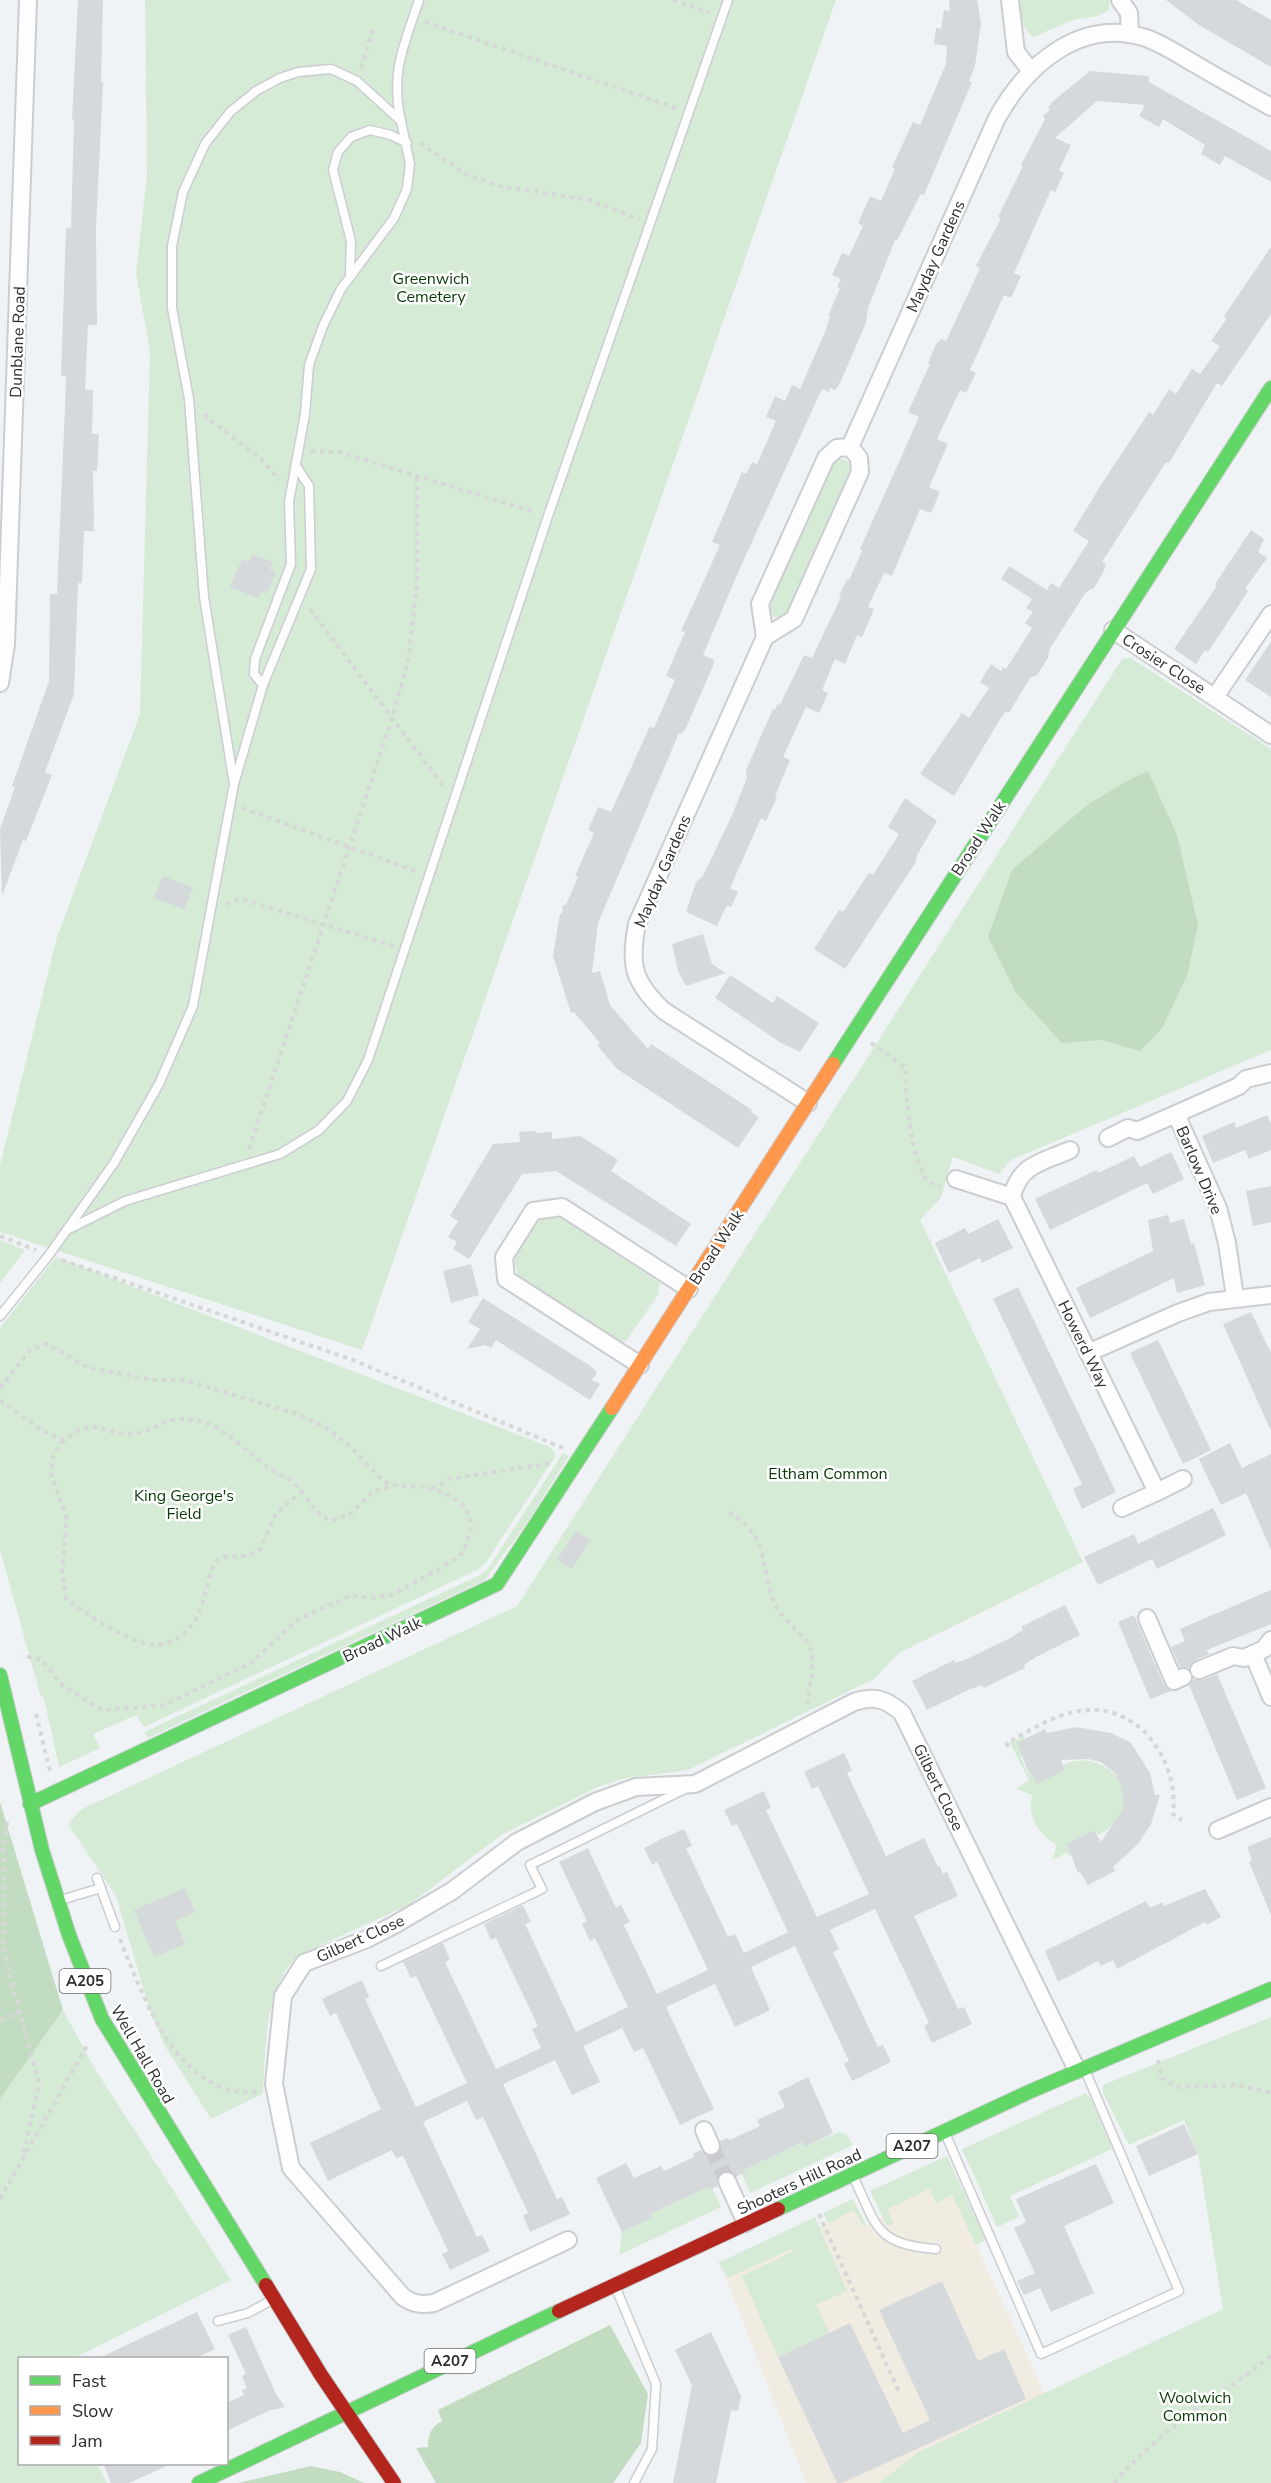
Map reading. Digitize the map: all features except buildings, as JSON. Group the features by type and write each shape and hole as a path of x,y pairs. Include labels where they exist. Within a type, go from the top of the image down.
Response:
{"main road":[{"name":"Broad Walk","path":"30,1804 497,1584 507,1572 1271,388"},
{"name":"Well Hall Road","path":"0,1675 30,1804 56,1901 102,2019 276,2297 344,2411"},
{"name":"Shooters Hill Road","path":"344,2411 1081,2069 1271,1989"},
{"name":"A207","path":"199,2483 344,2411"},
{"name":"A205","path":"344,2411 394,2483"}],"street":[{"name":"Dunblane Road","path":"0,683 6,644 7,466 28,0"},
{"path":"1010,0 1016,52 1031,71"},
{"path":"1120,0 1129,13 1130,34"},
{"name":"Mayday Gardens","path":"850,447 997,118 1010,95 1031,71 1064,45 1086,36 1130,34 1164,46 1271,107"},
{"path":"850,447 859,458 860,472 794,619 765,637 760,604 826,458 837,448 850,447"},
{"name":"Crosier Close","path":"1215,697 1271,614"},
{"name":"Crosier Close","path":"1113,630 1271,735"},
{"name":"Mayday Gardens","path":"765,637 637,924 632,952 636,975 646,994 664,1011 808,1103"},
{"name":"Barlow Drive","path":"1108,1138 1128,1128 1137,1131 1239,1086 1246,1079 1271,1073"},
{"name":"Barlow Drive","path":"1176,1114 1218,1208 1227,1243 1235,1297"},
{"path":"956,1179 1012,1197 1015,1183 1025,1169 1070,1150"},
{"name":"Howerd Way","path":"1012,1197 1156,1492"},
{"name":"Broad Walk","path":"640,1365 506,1279 504,1257 533,1211 562,1207 689,1289"},
{"path":"1088,1353 1178,1313 1209,1302 1235,1297 1271,1295"},
{"path":"1122,1508 1183,1479"},
{"path":"1147,1618 1174,1681 1183,1677"},
{"path":"1199,1670 1233,1656 1244,1658 1264,1649 1271,1640"},
{"path":"1253,1654 1271,1697"},
{"name":"Gilbert Close","path":"568,2240 434,2303 412,2303 403,2297 291,2168 274,2091 283,1996 304,1963 394,1925 452,1891 517,1842 595,1802 636,1787 695,1784 868,1697 881,1699 902,1713 1081,2069"},
{"path":"1218,1830 1271,1807"},
{"path":"727,2181 746,2223"}],"lane":[{"path":"263,685 254,674 255,659 291,564 290,495 305,414 309,364 322,326 350,274 394,218 407,189 410,164 395,95 396,68 419,0"},
{"path":"66,1230 125,1201 280,1154 319,1130 347,1101 368,1060 548,516 728,0"},
{"path":"234,784 204,597 189,399 172,308 172,246 183,192 205,144 230,112 256,91 280,78 306,70 331,69 357,81 401,122"},
{"path":"350,274 351,241 333,170 338,152 351,137 370,130 391,135 407,143"},
{"path":"0,1316 49,1255 114,1163 159,1084 193,1006 234,784 263,685 311,569 309,486 296,466"},
{"name":"Gilbert Close","path":"381,1966 542,1889 530,1865 695,1784"},
{"path":"97,1878 115,1928"},
{"path":"56,1901 101,1888"},
{"path":"944,2132 1041,2354 1179,2291 1081,2069"},
{"path":"852,2174 874,2221 889,2240 909,2247 936,2249"},
{"path":"615,2284 656,2384 652,2449 634,2483"},
{"path":"218,2321 248,2313 276,2297"}],"path":[{"path":"673,0 722,18"},
{"path":"413,18 689,112"},
{"path":"357,81 373,30"},
{"path":"404,133 466,175 500,186 589,200 651,223"},
{"path":"189,399 219,428 251,450 272,469 290,495"},
{"path":"298,450 339,453 548,516"},
{"path":"244,1166 325,925 392,718 408,661 417,585 417,476"},
{"path":"300,596 454,800"},
{"path":"230,804 429,876"},
{"path":"211,908 242,899 405,950"},
{"path":"871,1043 905,1067 908,1106 921,1171 927,1182 946,1188 956,1179"},
{"path":"0,1236 353,1360 564,1449"},
{"path":"0,1388 31,1349 47,1344 89,1368 154,1380 184,1380 297,1414 324,1427 350,1446 382,1480 392,1485 431,1489 445,1493 461,1503 470,1517 471,1529 463,1553 454,1561 391,1594 374,1598 350,1596 297,1620 251,1663 165,1705 102,1710 63,1686 41,1659 22,1656"},
{"path":"0,1400 43,1431 64,1440"},
{"path":"301,1492 276,1514 260,1549 247,1556 224,1557 215,1562 208,1578 198,1616 181,1637 154,1646 135,1640 88,1614 66,1598 62,1571 67,1519 51,1474 53,1456 64,1440 79,1428 90,1425 124,1434 138,1433 168,1421 191,1419 222,1430 272,1471 285,1476 301,1492 321,1516 330,1521 338,1521 349,1515 374,1491 392,1485"},
{"path":"431,1489 449,1479 554,1462"},
{"path":"729,1512 742,1521 762,1548 778,1608 810,1648 813,1664 805,1717 809,1725"},
{"path":"35,1708 50,1770"},
{"path":"1008,1747 1007,1743 1066,1714 1091,1710 1114,1715 1135,1725 1149,1736 1161,1751 1170,1770 1174,1788 1173,1814 1182,1820"},
{"path":"8,1814 2,1850 3,1948 39,2084 23,2156"},
{"path":"115,1928 143,1995 168,2044 183,2062 222,2086 248,2093 274,2091"},
{"path":"0,2020 20,2012"},
{"path":"0,2199 88,2043"},
{"path":"1157,2056 1161,2078 1177,2087 1238,2085 1271,2093"},
{"path":"817,2211 899,2392"},
{"path":"1114,2483 1134,2458 1271,2356"}],"shaded area":[{"path":"941,2169 1045,2394 917,2453 879,2483 806,2483 723,2271 855,2210 862,2226 866,2225 886,2215 878,2199"}],"green space":[{"name":"Greenwich Cemetery","path":"145,0 836,0 362,1350 0,1232 0,1165 57,937 140,714 150,352 136,273 147,174"},
{"path":"1019,0 1109,0 1109,10 1098,16 1073,20 1033,37 1023,26"},
{"path":"839,457 849,462 851,473 788,613 785,616 774,617 768,609 768,604 834,459"},
{"name":"Eltham Common","path":"1131,658 1271,749 1271,1050 1011,1160 999,1174 953,1157 941,1198 920,1220 1083,1562 899,1653 874,1679 688,1770 622,1779 600,1786 501,1835 409,1905 297,1956 286,1970 272,2003 266,2040 263,2094 211,2119 165,2046 150,2011 116,1896 68,1824 82,1809 517,1606 1122,659"},
{"path":"1148,771 1177,835 1198,925 1187,976 1162,1028 1140,1051 1101,1040 1062,1043 1016,993 988,937 1012,870 1087,805"},
{"path":"549,1216 564,1219 660,1283 658,1295 626,1341 620,1342 524,1282 517,1273 514,1256 533,1223"},
{"path":"0,1240 25,1250 0,1283"},
{"name":"King George's Field","path":"56,1257 550,1447 556,1455 485,1564 477,1570 144,1727 136,1715 93,1734 100,1748 59,1767 44,1699 40,1694 0,1550 0,1328"},
{"path":"563,1453 569,1456 526,1524 485,1580 148,1738 144,1732 480,1575 487,1570"},
{"path":"1025,1736 1021,1758 1028,1774 1032,1773 1037,1783 1065,1770 1063,1765 1078,1761 1093,1762 1106,1767 1123,1787 1125,1799 1123,1812 1114,1825 1098,1835 1094,1830 1068,1844 1072,1855 1069,1856 1067,1853 1052,1860 1057,1845 1035,1824 1031,1810 1032,1795 1016,1789 1029,1780 1010,1743"},
{"path":"0,1802 63,2010 0,2099"},
{"path":"63,2010 95,2069 231,2280 76,2357 18,2357 18,2465 98,2465 107,2483 0,2483 0,2099"},
{"name":"Woolwich Common","path":"1271,2017 1271,2483 879,2483 917,2453 1223,2309 1198,2154 1184,2120 1129,2145 1103,2093 1103,2085"},
{"path":"1086,2093 1091,2099 1112,2149 1010,2196 1019,2217 997,2227 962,2149"},
{"path":"840,2132 846,2134 853,2145 750,2193 742,2174 744,2170 802,2142 804,2146"},
{"path":"947,2156 986,2240 976,2245 952,2195 937,2203 929,2189 888,2209 894,2224 887,2226 870,2191"},
{"path":"708,2187 709,2190 712,2188 721,2207 619,2255 622,2232 652,2218 650,2214"},
{"path":"853,2199 866,2225 863,2226 854,2210 828,2223 823,2213"},
{"path":"815,2217 847,2291 816,2305 829,2333 778,2357 742,2276 792,2252 791,2249 728,2278 718,2263"},
{"path":"610,2325 648,2394 641,2443 613,2483 436,2483 416,2448 428,2447 431,2431 442,2421 438,2410"},
{"path":"311,2466 340,2472 364,2483 238,2483"}],"tunnel":[{"path":"711,2146 727,2181"}],"traffic: fast":[{"path":"833,1064 1271,388"},
{"path":"30,1804 497,1584 612,1408"},
{"path":"0,1675 42,1850 69,1935 102,2019 266,2285"},
{"path":"778,2209 1031,2091 1271,1989"},
{"path":"199,2483 559,2311"}],"traffic: slow":[{"path":"612,1408 833,1064"}],"traffic: jam":[{"path":"559,2311 778,2209"},
{"path":"266,2285 321,2375 394,2483"}]}
